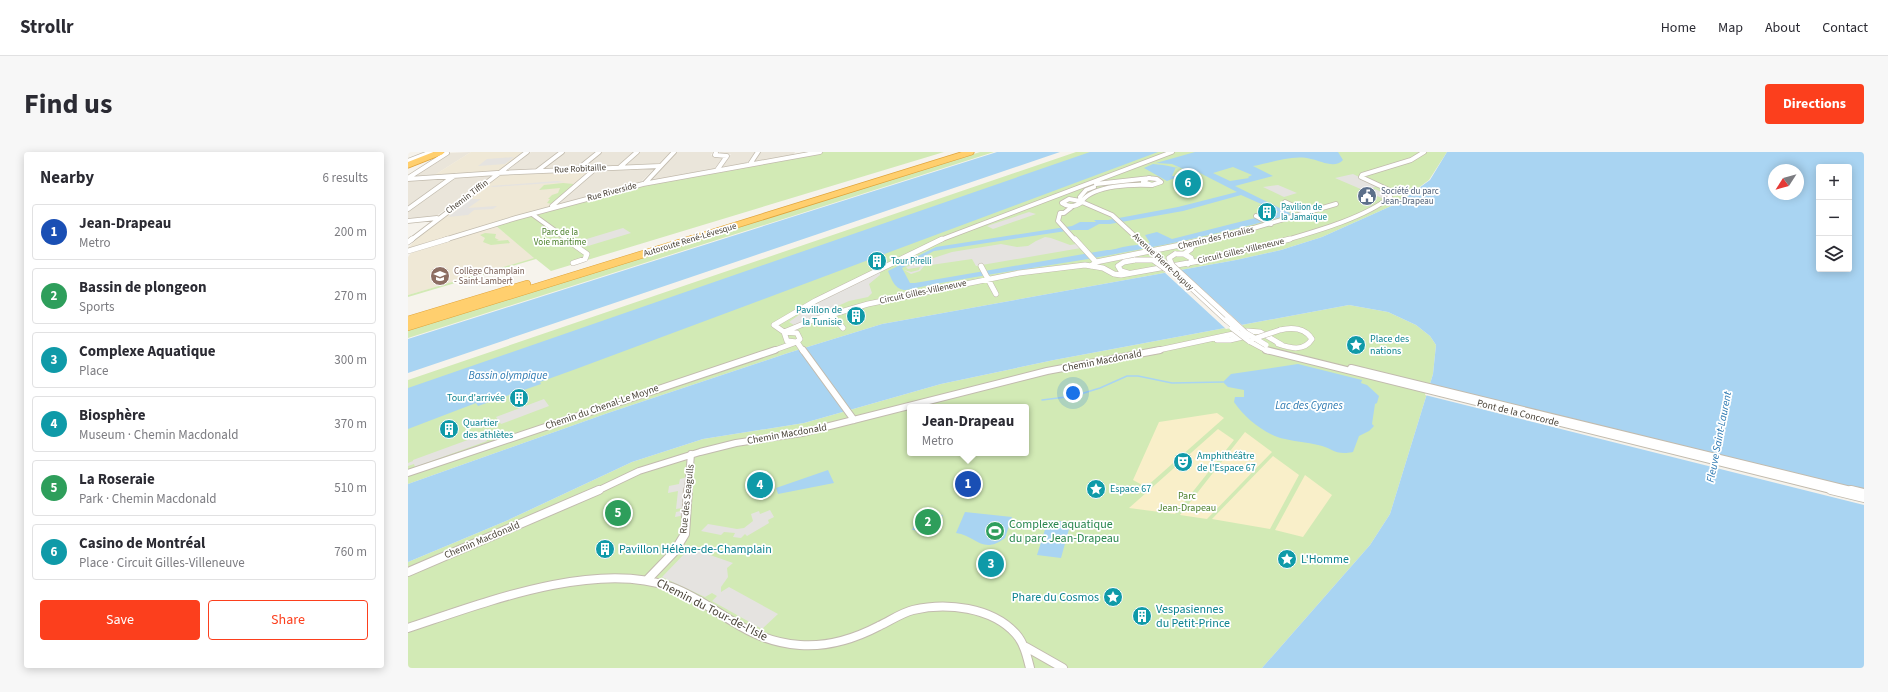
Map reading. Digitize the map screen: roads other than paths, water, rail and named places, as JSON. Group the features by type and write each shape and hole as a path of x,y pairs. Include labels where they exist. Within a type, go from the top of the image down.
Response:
{"highway":[{"path":"408,164 436,152"},
{"path":"408,164 429,161 446,152"},
{"path":"958,154 973,152"},
{"name":"Autoroute René-Lévesque","path":"408,320 958,154"},
{"name":"Autoroute René-Lévesque","path":"408,327 958,154"}],"street":[{"path":"408,164 431,152"},
{"path":"408,164 446,152"},
{"name":"Chemin Tiffin","path":"408,242 527,152"},
{"path":"537,171 562,152"},
{"path":"578,169 599,152"},
{"path":"620,167 637,152"},
{"path":"646,183 645,182 674,152"},
{"path":"716,152 715,155 727,156 717,170"},
{"path":"750,164 758,152"},
{"path":"796,157 798,152"},
{"name":"Rue Riverside","path":"408,251 553,208 646,183 820,152"},
{"path":"798,343 800,340 799,335 784,332 774,324 815,301 942,239 1172,152"},
{"name":"Circuit Gilles-Villeneuve","path":"784,332 831,314 891,298 988,278 1063,267 1091,266 1103,268 1116,275 1230,256 1279,243 1308,234 1367,211 1387,200 1391,194 1387,188 1365,180 1362,178 1362,175 1411,160 1424,152"},
{"path":"408,179 429,161"},
{"name":"Rue Robitaille","path":"408,179 595,168 660,166"},
{"path":"553,208 552,206 595,168"},
{"path":"408,209 455,176"},
{"path":"1150,178 1144,180 1143,182 1152,185"},
{"path":"1150,178 1162,181 1160,184 1133,185 1093,192 1086,195 1075,206 1065,207 1069,195 1103,183 1150,178"},
{"path":"1081,200 1084,192 1100,186"},
{"path":"1081,190 1094,188"},
{"path":"1081,200 1072,199 1060,213 1058,220 1096,261"},
{"name":"Avenue Pierre-Dupuy","path":"1081,200 1108,213 1226,320"},
{"path":"1285,202 1307,212"},
{"name":"Chemin des Floralies","path":"1091,266 1096,261 1216,239 1336,204"},
{"name":"Avenue Pierre-Dupuy","path":"1075,206 1096,208"},
{"path":"532,214 587,254 585,259 572,264"},
{"path":"1256,216 1270,224"},
{"path":"408,221 438,218"},
{"path":"1188,264 1192,260 1184,254 1191,250 1192,246 1216,239"},
{"name":"Pont de la Concorde","path":"1184,254 1175,254 1169,258 1172,265 1253,340 1270,351 1864,498"},
{"path":"1132,273 1121,271 1118,266 1124,262 1148,259 1157,262 1185,286 1197,294"},
{"path":"981,266 996,294"},
{"path":"831,314 843,328"},
{"name":"Pont de la Concorde","path":"1226,320 1236,332 1253,340 1288,352 1864,493"},
{"name":"Chemin Macdonald","path":"910,404 1040,373 1205,341 1230,340 1251,335 1262,337 1263,337 1282,345 1302,347 1310,343 1312,339 1308,334 1298,329 1280,330 1262,337 1253,340"},
{"path":"784,332 787,341 798,343 853,418"},
{"name":"Chemin du Chenal-Le Moyne","path":"408,473 798,343"},
{"name":"Chemin Macdonald","path":"408,572 569,504 639,471 691,454 736,443 802,433 853,418 907,405"},
{"name":"Rue des Seagulls","path":"648,579 682,540 684,534 691,454"},
{"name":"Chemin du Tour-de-l'Isle","path":"408,628 477,605 535,590 597,579 648,579 680,591 730,622 762,639 788,644 814,645 833,643 853,637 912,610 945,607 986,613 999,619 1013,630 1026,646 1063,668"},
{"name":"Chemin du Tour-de-l'Isle","path":"1026,646 1030,668"}],"water":[{"path":"997,152 1060,152 408,373 408,339"},
{"name":"Bassin olympique","path":"1090,152 1158,152 540,382 541,384 478,406 476,403 408,429 408,388"},
{"path":"1195,152 1338,152 1343,160 1340,163 1332,164 1311,159 1297,158 1253,166 1273,176 1235,186 1292,214 1242,227 1191,239 1088,259 975,277 906,290 902,290 897,286 888,271 936,247 1072,226 1080,222 1108,220 1178,207 1237,192 1198,172 1192,173 1172,164 1156,163","holes":["1233,167 1252,175 1248,177 1249,178 1230,181 1213,173","1241,195 1279,212 1172,239 1157,232 1145,235 1150,243 915,283 910,283 902,268 934,251 1073,230 1088,230 1099,224 1110,224 1183,211"]},
{"name":"Fleuve Saint-Laurent","path":"1447,152 1864,152 1864,668 1262,668 1370,545 1390,514 1433,374 1436,345 1430,336 1416,325 1388,312 1349,305 1054,360 941,384 804,423 703,439 632,462 506,521 408,562 408,484 608,413 788,353 882,324 1236,260 1281,250 1322,237 1398,203 1430,180"},
{"path":"1153,164 1176,168 1172,176 1180,176 1167,181 1144,168"},
{"name":"Lac des Cygnes","path":"1298,364 1362,380 1361,383 1367,385 1379,396 1377,403 1375,404 1372,424 1374,426 1369,431 1359,436 1353,452 1342,453 1323,446 1289,440 1270,434 1250,420 1234,402 1235,397 1244,397 1244,390 1228,387 1223,382 1231,374"},
{"path":"828,470 834,483 778,494 776,488"},
{"path":"965,512 1012,517 1005,538 997,543 985,545 969,537 956,533"},
{"path":"920,513 943,515 935,532 912,530"},
{"path":"1048,520 1071,522 1061,558 1037,555"}],"waterway":[{"path":"1042,400 1074,396 1100,388 1127,376 1138,376 1172,383 1223,382"}],"place":[{"name":"Casino de Montréal","path":"1188,183"},
{"name":"Société du parc Jean-Drapeau","path":"1367,196"},
{"name":"Pavilion de la Jamaïque","path":"1267,212"},
{"name":"Tour Pirelli","path":"877,261"},
{"name":"Collège Champlain - Saint-Lambert","path":"440,276"},
{"name":"Pavillon de la Tunisie","path":"856,316"},
{"name":"Place des nations","path":"1356,345"},
{"name":"Tour d'arrivée","path":"519,398"},
{"name":"Quartier des athlètes","path":"449,429"},
{"name":"Amphithéâtre de l'Espace 67","path":"1183,462"},
{"name":"Jean-Drapeau","path":"968,484"},
{"name":"Biosphère","path":"760,485"},
{"name":"Espace 67","path":"1096,489"},
{"name":"La Roseraie","path":"618,513"},
{"name":"Bassin de plongeon","path":"928,522"},
{"name":"Complexe aquatique du parc Jean-Drapeau","path":"995,531"},
{"name":"Pavillon Hélène-de-Champlain","path":"605,549"},
{"name":"L'Homme","path":"1287,559"},
{"name":"Complexe Aquatique","path":"991,564"},
{"name":"Phare du Cosmos","path":"1113,597"},
{"name":"Vespasiennes du Petit-Prince","path":"1142,616"}],"park label":[{"name":"Parc de la Voie maritime","path":"560,238"},
{"name":"Parc Jean-Drapeau","path":"1187,502"}]}
